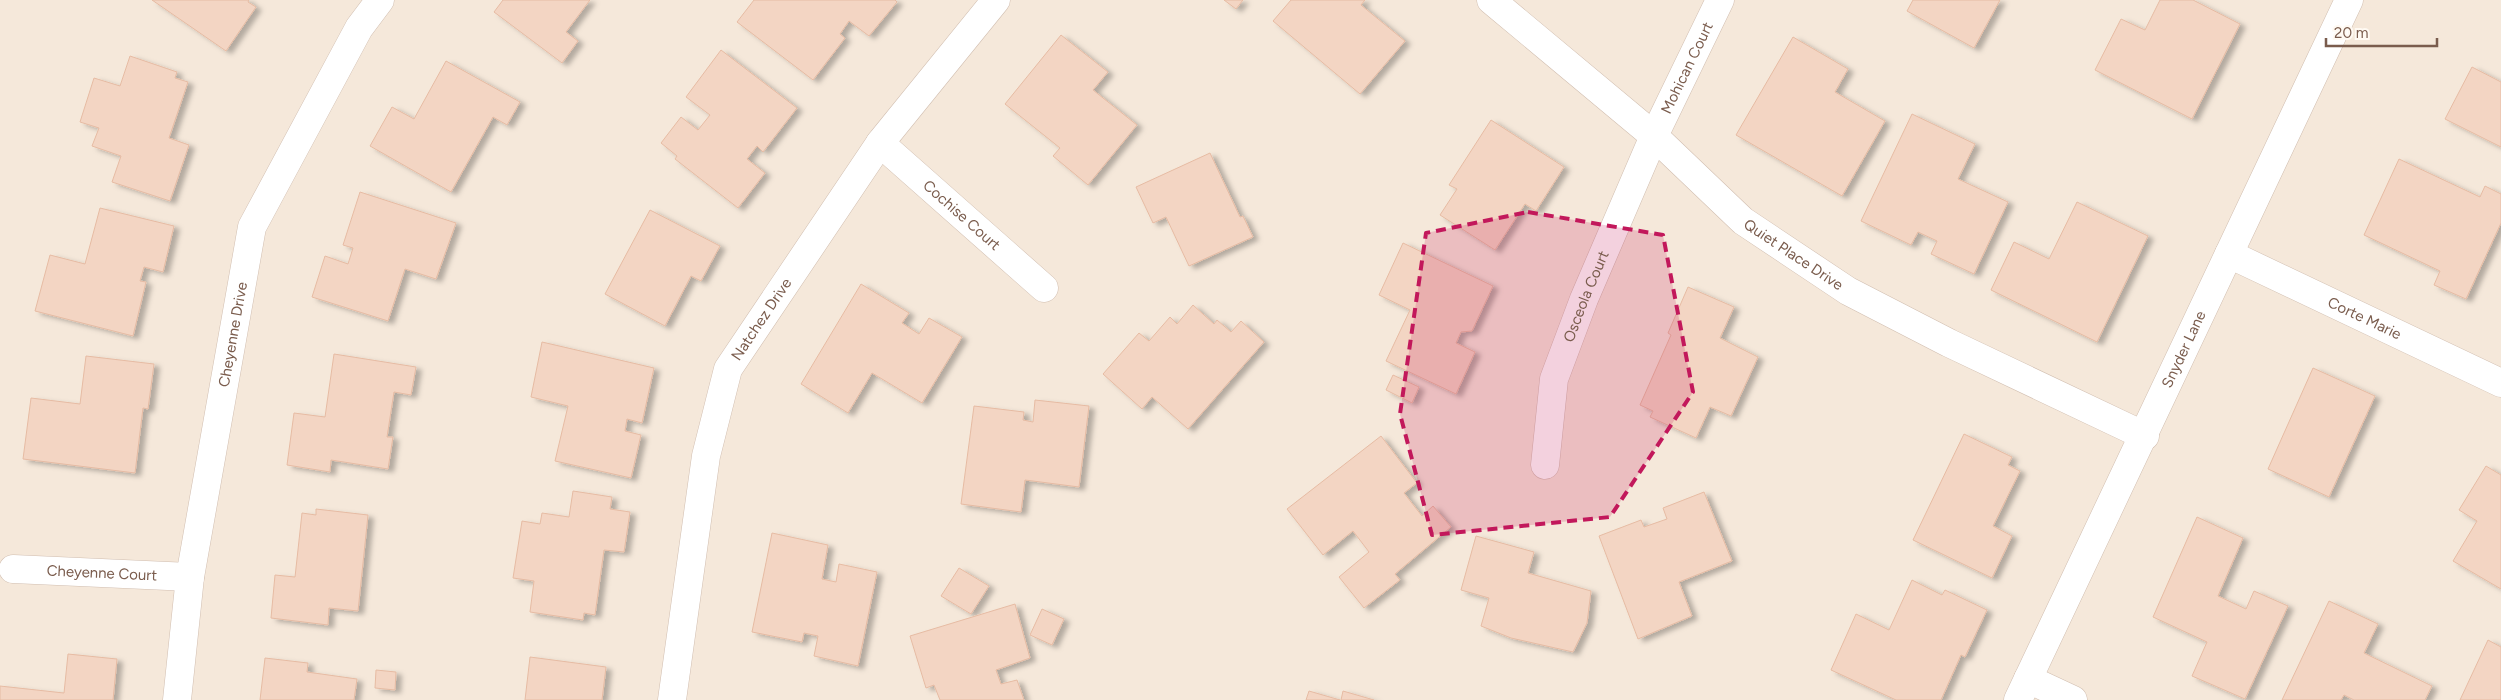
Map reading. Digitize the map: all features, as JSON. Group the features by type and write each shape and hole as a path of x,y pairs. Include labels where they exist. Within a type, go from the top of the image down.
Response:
{"street":[{"name":"Cheyenne Drive","path":"177,700 190,577 252,227 359,28 380,0"},
{"name":"Natchez Drive","path":"672,700 706,456 728,369 880,143 996,0"},
{"name":"Quiet Place Drive","path":"1491,0 1654,136 1743,221 1848,291 1949,343 2144,436"},
{"name":"Mohican Court","path":"1654,136 1720,0"},
{"name":"Snyder Lane","path":"2023,690 2349,0"},
{"name":"Osceola Court","path":"1545,465 1554,379 1584,300 1654,136"},
{"name":"Cochise Court","path":"880,143 1044,288"},
{"name":"Corte Marie","path":"2229,254 2501,383"},
{"name":"Cheyenne Court","path":"13,569 190,577"},
{"path":"2023,690 2074,700"}],"highlighted area":[{"path":"1528,212 1663,235 1693,392 1610,517 1432,535 1400,414 1426,233"}],"shaded area":[{"path":"0,0 2501,0 2501,700 0,700"}],"building":[{"path":"152,0 249,0 248,2 256,7 226,51"},
{"path":"503,0 590,0 566,32 578,41 562,63 494,12"},
{"path":"754,0 895,0 897,2 869,36 849,21 840,34 845,38 813,80 737,22"},
{"path":"1224,0 1243,0 1236,9"},
{"path":"1291,0 1365,0 1361,5 1405,41 1360,94 1273,21"},
{"path":"1913,0 2000,0 1974,48 1907,11"},
{"path":"2160,0 2193,0 2240,24 2192,119 2095,70 2121,19 2145,30"},
{"path":"1061,35 1108,72 1093,90 1137,125 1088,185 1053,156 1060,148 1005,104"},
{"path":"1793,37 1848,69 1835,92 1885,121 1842,196 1736,135"},
{"path":"721,50 797,108 763,152 757,146 747,159 765,173 738,208 675,159 677,156 661,143 681,117 698,130 710,115 686,97"},
{"path":"130,56 177,72 175,78 188,82 169,138 189,145 170,201 112,182 121,156 92,146 99,128 80,122 94,78 120,86"},
{"path":"446,61 520,102 507,125 493,117 451,192 370,146 392,107 414,119"},
{"path":"2472,67 2501,82 2501,147 2445,119"},
{"path":"1912,114 1975,144 1958,179 2008,202 1974,274 1931,254 1937,241 1918,232 1911,245 1861,221"},
{"path":"1491,120 1564,167 1536,211 1525,204 1495,250 1440,215 1457,189 1449,185"},
{"path":"1210,153 1240,217 1243,216 1253,237 1189,266 1166,217 1153,223 1136,187"},
{"path":"2399,159 2480,197 2485,186 2501,194 2501,223 2466,299 2434,285 2440,271 2364,235"},
{"path":"360,192 456,223 436,279 405,269 388,321 312,297 325,256 348,264 353,248 343,245"},
{"path":"2077,202 2148,236 2097,342 1991,290 2014,242 2049,259"},
{"path":"100,208 174,226 163,272 144,267 140,281 146,282 133,336 35,311 50,255 85,264"},
{"path":"650,210 720,246 701,281 691,276 665,326 605,294"},
{"path":"1403,243 1493,286 1472,331 1461,332 1456,343 1475,352 1456,394 1386,361 1410,310 1379,295"},
{"path":"861,284 909,313 902,323 919,334 929,318 962,337 922,403 872,373 848,413 801,384"},
{"path":"1688,287 1734,307 1720,338 1758,357 1731,416 1710,407 1696,438 1650,417 1653,411 1640,405 1671,335 1668,333"},
{"path":"1193,305 1214,324 1217,320 1231,332 1241,321 1264,342 1188,429 1152,397 1142,409 1103,374 1139,333 1149,341 1170,317 1177,324"},
{"path":"542,342 654,368 642,423 627,419 625,431 641,435 631,478 555,461 568,406 531,397"},
{"path":"334,354 416,367 411,395 394,392 387,437 393,437 388,469 331,460 330,472 287,465 294,413 325,417"},
{"path":"86,356 154,364 148,409 143,408 135,473 23,459 31,398 80,404"},
{"path":"2313,368 2375,396 2329,497 2268,469"},
{"path":"1393,375 1419,387 1412,403 1386,390"},
{"path":"1035,400 1089,406 1079,487 1025,480 1021,512 961,504 974,406 1024,412 1023,420 1033,422"},
{"path":"1964,434 2012,457 2008,465 2020,471 1993,526 2012,536 1992,578 1913,540"},
{"path":"1381,436 1417,483 1404,493 1422,516 1433,506 1451,527 1395,574 1400,580 1364,608 1339,577 1369,552 1353,531 1323,555 1287,509"},
{"path":"2486,466 2501,475 2501,589 2453,561 2477,521 2459,510"},
{"path":"573,491 612,497 610,509 630,512 624,552 604,550 595,615 584,613 583,620 530,612 534,581 513,578 522,521 540,524 542,513 569,517"},
{"path":"1704,492 1732,561 1679,582 1692,616 1638,639 1599,536 1641,520 1644,527 1667,519 1663,508"},
{"path":"316,509 368,515 358,611 329,608 328,625 271,618 275,575 295,577 302,513 316,515"},
{"path":"2197,517 2243,538 2218,596 2246,609 2254,591 2288,606 2245,699 2192,676 2207,642 2153,617"},
{"path":"772,533 828,545 822,579 836,582 839,564 877,572 858,666 814,656 818,636 804,633 802,642 752,632"},
{"path":"1476,536 1534,552 1528,573 1591,591 1587,623 1573,652 1511,638 1481,626 1489,598 1461,590"},
{"path":"959,568 989,586 971,614 941,596"},
{"path":"1912,580 1942,595 1945,590 1987,610 1965,657 1961,655 1941,700 1896,700 1831,670 1856,614 1889,630"},
{"path":"2329,601 2378,624 2364,653 2432,686 2425,700 2354,700 2344,695 2341,700 2282,700"},
{"path":"1015,604 1030,658 996,670 1001,684 1017,680 1024,700 940,700 934,685 926,688 910,636"},
{"path":"1042,609 1064,619 1052,645 1030,635"},
{"path":"2488,640 2501,647 2501,700 2460,700"},
{"path":"68,654 117,659 113,700 0,700 0,686 64,693"},
{"path":"530,657 606,667 602,700 525,700"},
{"path":"265,658 308,663 307,672 357,679 354,700 260,700"},
{"path":"376,670 396,672 395,690 375,688"},
{"path":"1309,691 1340,700 1306,700"},
{"path":"1343,691 1374,700 1341,700"}]}
